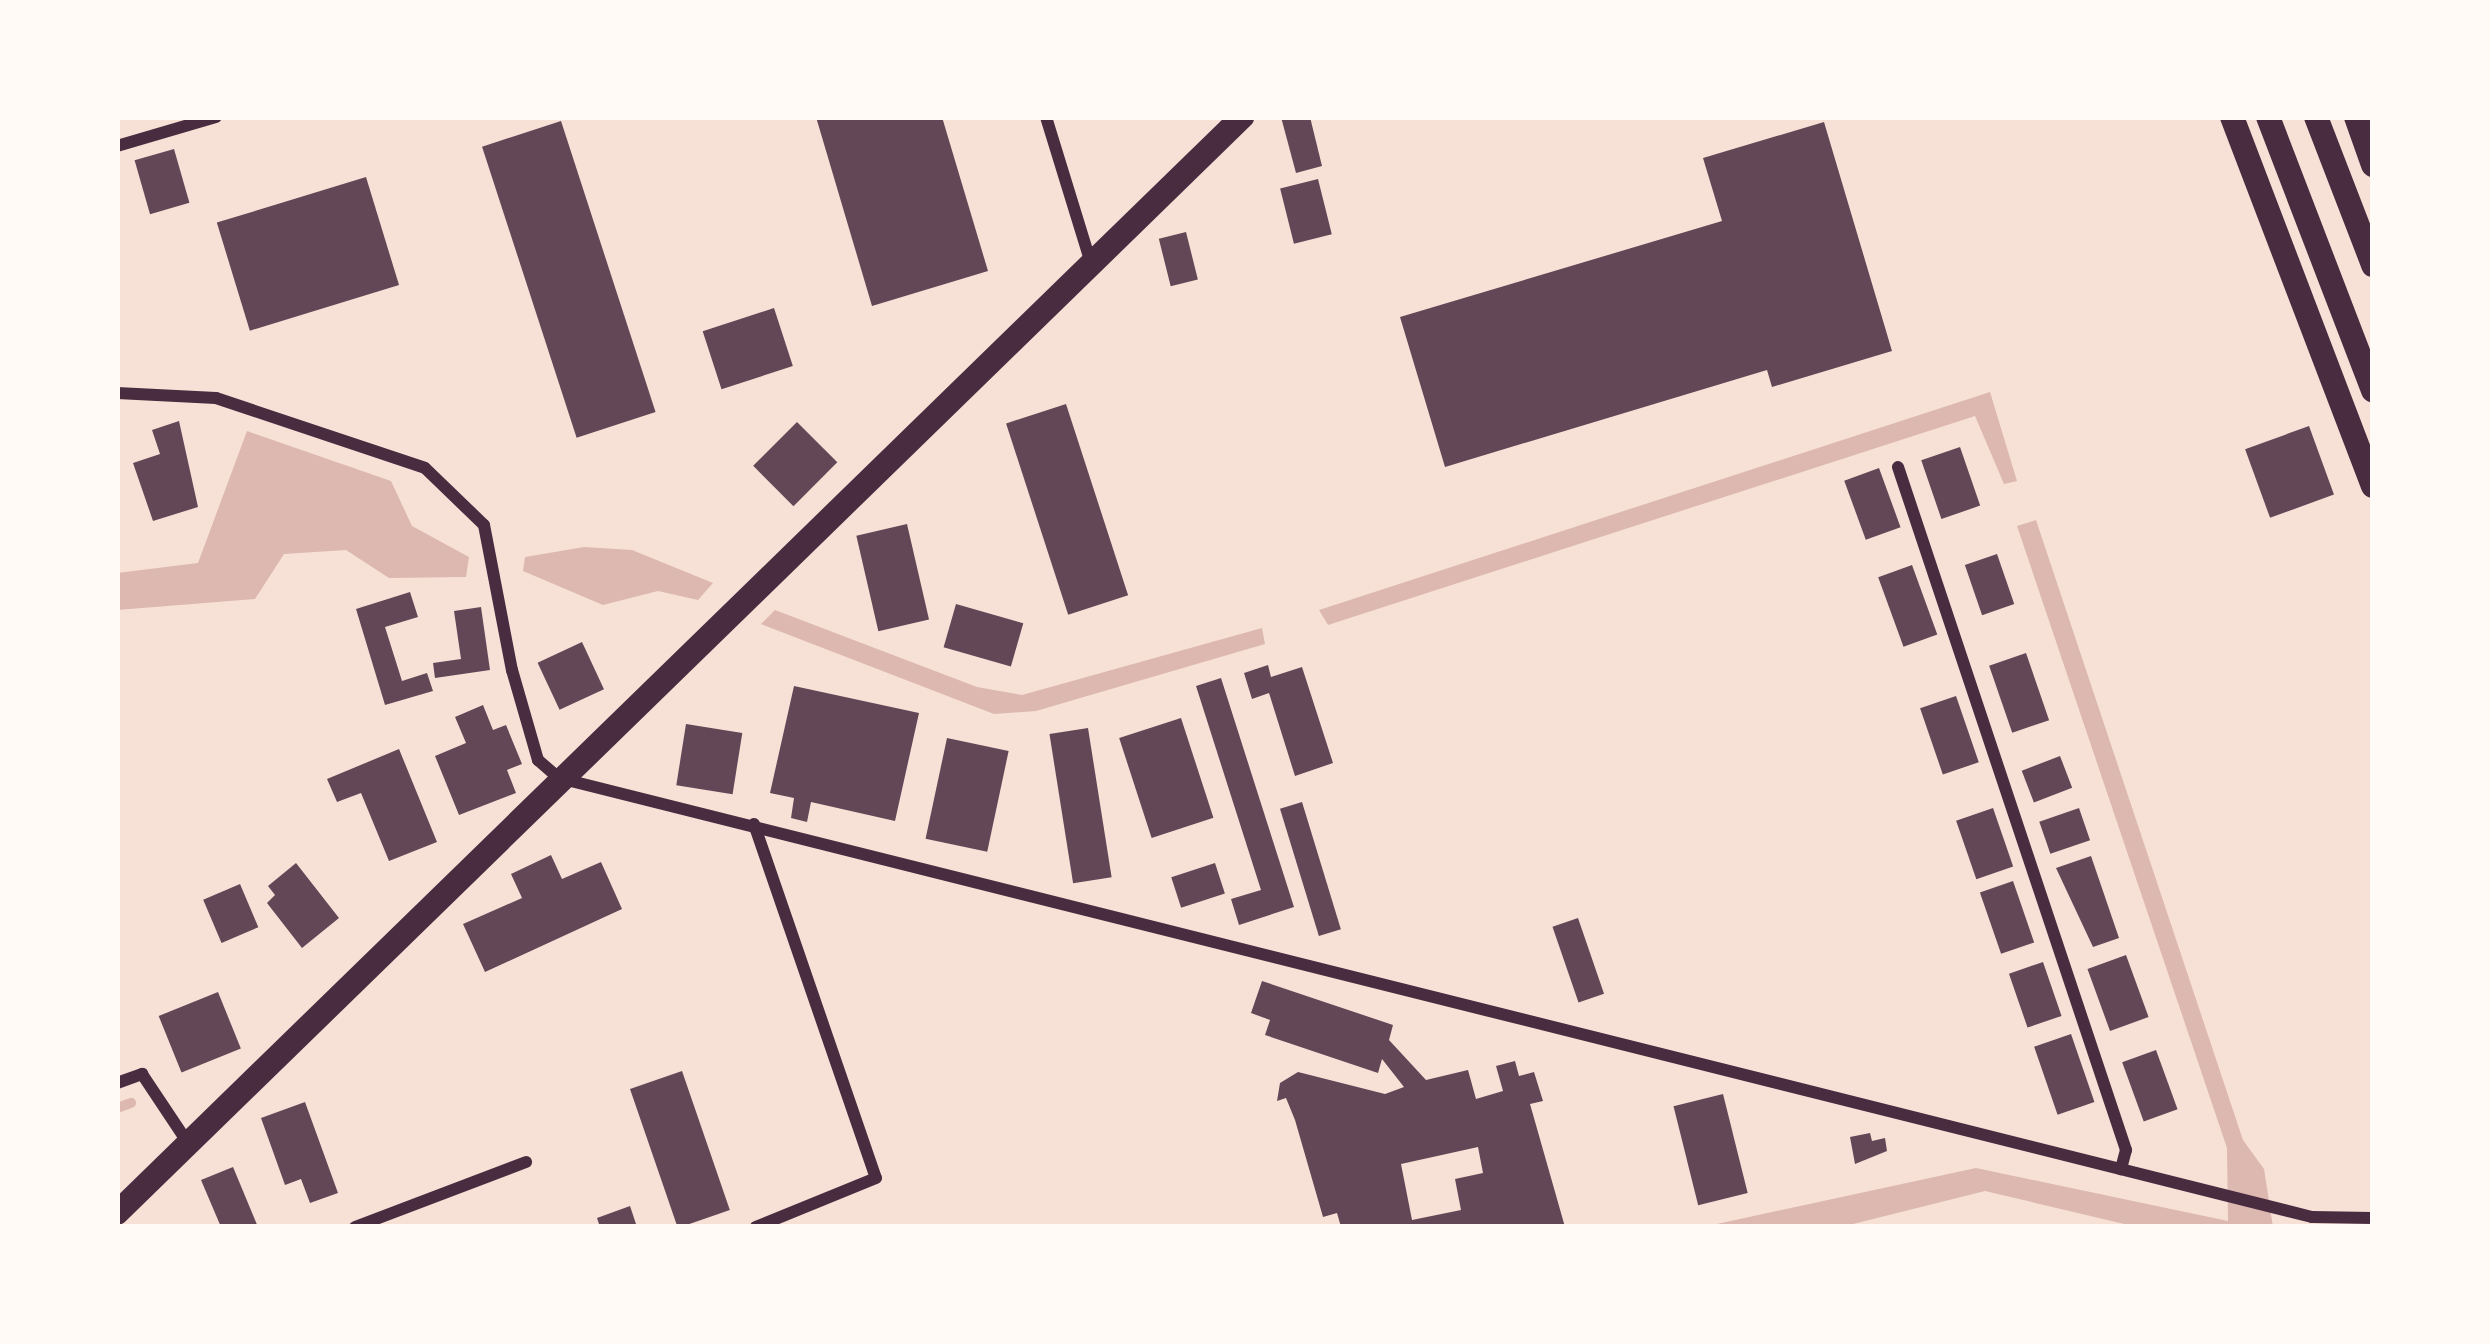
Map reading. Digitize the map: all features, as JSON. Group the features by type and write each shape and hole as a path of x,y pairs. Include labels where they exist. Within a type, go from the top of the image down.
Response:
{"main road":[{"path":"117,1214 1242,117"},
{"path":"2232,117 2373,486"},
{"path":"2268,117 2373,391"},
{"path":"2316,117 2371,259"},
{"path":"2356,117 2373,165"}],"street":[{"path":"117,146 217,117"},
{"path":"1046,117 1091,263"},
{"path":"117,393 216,398 425,468 484,525 538,760 559,778 2217,1192 2312,1222 2373,1218"},
{"path":"1898,467 2126,1150 2121,1169"},
{"path":"754,824 876,1178 756,1227"},
{"path":"117,1083 142,1074 188,1143"},
{"path":"355,1227 526,1162"}],"shaded area":[{"path":"1990,392 2017,481 2004,484 1975,416 1328,625 1319,610"},
{"path":"247,431 391,481 412,526 469,557 466,577 389,578 346,550 284,554 255,599 117,610 117,573 198,563"},
{"path":"2036,520 2243,1140 2264,1169 2273,1227 2137,1227 1985,1191 1841,1227 1703,1227 1976,1168 2228,1221 2227,1148 2017,526"},
{"path":"584,547 632,550 713,583 698,600 658,591 603,605 523,571 525,557"},
{"path":"775,610 977,687 1022,695 1262,628 1265,644 1036,711 994,714 761,624"}],"building":[{"path":"816,117 942,117 988,271 872,306"},
{"path":"1281,117 1310,117 1322,166 1296,173"},
{"path":"561,121 656,412 577,438 482,147"},
{"path":"1824,122 1892,351 1772,387 1767,370 1445,467 1400,317 1722,221 1703,158"},
{"path":"174,149 189,203 150,214 135,160"},
{"path":"366,177 399,285 250,331 217,223"},
{"path":"1318,179 1332,234 1294,244 1280,188"},
{"path":"1186,232 1198,280 1171,286 1159,239"},
{"path":"774,308 793,366 722,389 703,331"},
{"path":"1066,404 1128,595 1068,615 1006,423"},
{"path":"179,421 198,507 153,521 133,463 160,454 152,430"},
{"path":"797,422 837,462 793,506 753,466"},
{"path":"2309,426 2334,495 2270,518 2245,449"},
{"path":"1960,447 1980,506 1941,519 1921,460"},
{"path":"1879,468 1901,527 1866,540 1844,481"},
{"path":"907,524 929,619 878,631 856,536"},
{"path":"1997,554 2014,604 1982,615 1965,565"},
{"path":"1912,565 1937,635 1903,647 1878,577"},
{"path":"410,592 418,617 385,627 402,681 427,673 433,691 385,705 356,609"},
{"path":"956,604 1023,623 1011,667 944,647"},
{"path":"481,607 490,670 435,678 433,663 461,659 454,611"},
{"path":"582,642 604,689 560,710 538,663"},
{"path":"2026,653 2049,720 2012,733 1989,666"},
{"path":"1268,665 1271,677 1302,667 1333,763 1295,776 1269,693 1252,699 1244,673"},
{"path":"1221,678 1294,907 1239,925 1231,899 1261,890 1196,686"},
{"path":"794,686 919,713 895,821 811,802 807,822 791,818 794,798 770,793"},
{"path":"1956,696 1979,762 1943,775 1920,708"},
{"path":"483,705 493,730 506,725 522,764 507,770 516,793 459,815 435,756 466,743 455,717"},
{"path":"1181,718 1213,818 1152,838 1119,738"},
{"path":"686,724 742,733 733,794 676,785"},
{"path":"1088,728 1112,877 1073,883 1049,734"},
{"path":"947,738 1009,751 987,852 926,839"},
{"path":"399,749 437,842 389,861 361,793 337,802 327,779"},
{"path":"2060,756 2072,788 2034,802 2022,771"},
{"path":"1302,802 1341,929 1319,936 1280,809"},
{"path":"1993,808 2013,867 1976,879 1956,821"},
{"path":"2079,808 2090,840 2050,854 2039,822"},
{"path":"551,855 562,879 601,862 622,909 485,972 463,924 522,898 511,874"},
{"path":"2091,856 2119,938 2093,947 2056,868"},
{"path":"296,863 339,918 302,948 267,903 275,895 268,886"},
{"path":"1215,863 1225,893 1181,908 1171,877"},
{"path":"2013,881 2034,942 2001,954 1980,892"},
{"path":"240,884 258,927 222,943 203,900"},
{"path":"1578,918 1604,994 1579,1002 1552,927"},
{"path":"2126,955 2149,1017 2110,1031 2087,969"},
{"path":"2043,962 2062,1016 2028,1028 2009,974"},
{"path":"1262,981 1393,1025 1389,1040 1426,1080 1468,1070 1476,1099 1503,1091 1496,1066 1515,1061 1519,1076 1534,1072 1543,1101 1530,1104 1565,1227 1341,1227 1337,1213 1323,1217 1295,1120 1286,1098 1277,1101 1280,1083 1298,1072 1385,1094 1404,1087 1382,1059 1378,1073 1265,1035 1270,1020 1251,1013","holes":["1478,1147 1483,1173 1455,1179 1461,1210 1412,1220 1401,1164"]},
{"path":"218,992 241,1049 182,1073 159,1016"},
{"path":"2071,1034 2094,1102 2058,1115 2034,1047"},
{"path":"2156,1050 2178,1109 2144,1122 2122,1062"},
{"path":"682,1071 730,1210 678,1227 630,1089"},
{"path":"1723,1094 1748,1193 1698,1205 1674,1106"},
{"path":"305,1102 338,1193 310,1203 301,1179 285,1185 261,1118"},
{"path":"1870,1133 1872,1141 1885,1138 1887,1151 1855,1164 1850,1137"},
{"path":"233,1167 258,1227 221,1227 201,1180"},
{"path":"630,1206 637,1227 600,1227 597,1218"}],"waterway":[{"path":"117,1108 131,1103"}]}
